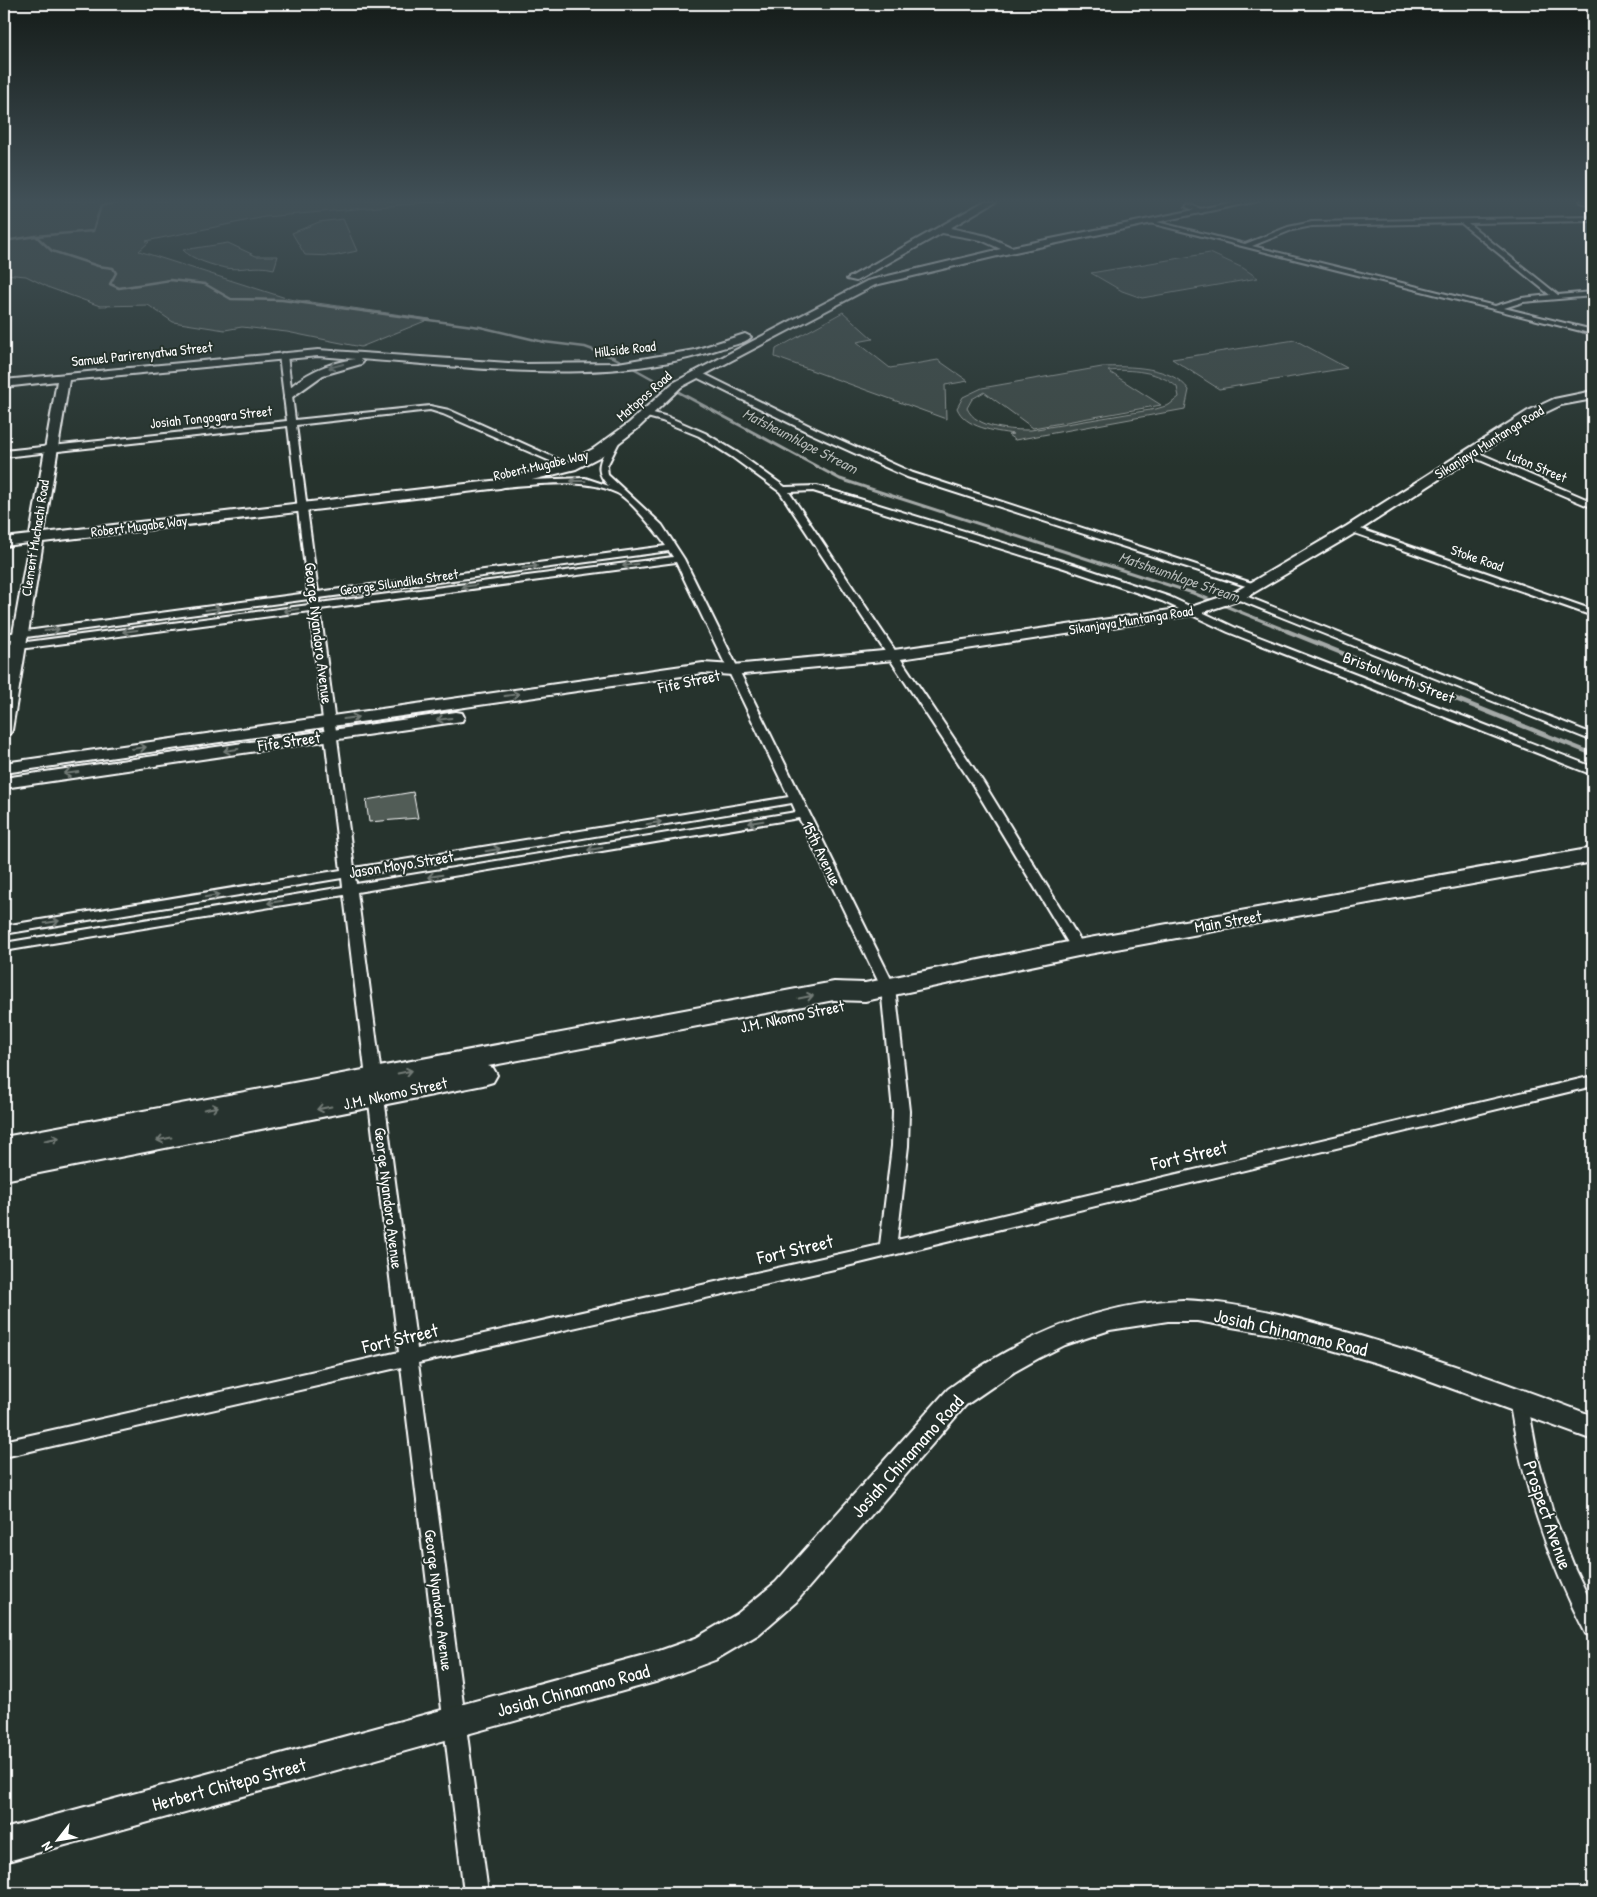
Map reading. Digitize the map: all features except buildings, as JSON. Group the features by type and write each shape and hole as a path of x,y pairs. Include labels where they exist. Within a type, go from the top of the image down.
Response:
{"highway":[{"name":"Main Street","path":"876,989 1078,948 1593,855"},
{"name":"J.M. Nkomo Street","path":"4,1148 588,1055 846,1008 876,989"},
{"name":"J.M. Nkomo Street","path":"4,1169 376,1088"}],"street":[{"name":"Matopos Road","path":"598,452 616,440 677,385 857,290"},
{"path":"1423,290 1593,332"},
{"path":"1547,290 1556,297"},
{"path":"1495,308 1515,301 1593,294"},
{"name":"Hillside Road","path":"283,355 350,354 533,368 618,366 652,362 729,343 782,317"},
{"name":"Samuel Parirenyatwa Street","path":"4,383 283,355"},
{"name":"George Nyandoro Avenue","path":"283,355 476,1893"},
{"path":"288,396 302,380 337,365 365,362 437,361"},
{"path":"697,374 813,431 910,474 1254,585"},
{"name":"Clement Muchachi Road","path":"4,730 14,643 64,377"},
{"name":"Sikanjaya Muntanga Road","path":"733,670 894,656 1199,610 1234,597 1352,529 1546,407 1558,402 1593,395"},
{"name":"Josiah Tongogara Street","path":"4,454 422,408 446,412 560,462"},
{"path":"646,414 674,421 712,440 749,464 783,490 977,782 1078,948"},
{"name":"15th Avenue","path":"616,440 603,466 604,476 659,527 676,553 804,814 876,989 901,1111 900,1146 888,1249"},
{"name":"Robert Mugabe Way","path":"302,503 479,478 560,462 598,452"},
{"name":"Robert Mugabe Way","path":"4,534 36,534 302,503 500,484 571,466 598,452"},
{"name":"Luton Street","path":"1471,453 1593,505"},
{"name":"15th Avenue","path":"500,484 585,481 597,483 624,494"},
{"name":"Bristol North Street","path":"783,490 814,488 1068,566 1199,610 1232,630 1593,771"},
{"name":"Stoke Road","path":"1352,529 1593,613"},
{"name":"Robert Mugabe Way","path":"4,542 36,534"},
{"name":"George Silundika Street","path":"4,637 14,643 676,553"},
{"path":"1234,597 1593,738"},
{"name":"Fife Street","path":"4,768 704,681 733,670"},
{"name":"Fife Street","path":"4,783 331,728"},
{"name":"Jason Moyo Street","path":"4,930 796,799"},
{"name":"Jason Moyo Street","path":"4,948 804,814"},
{"name":"Fort Street","path":"4,1449 888,1249 1593,1081"},
{"name":"Josiah Chinamano Road","path":"455,1722 659,1666 704,1650 748,1624 786,1592 957,1397 990,1371 1065,1332 1113,1319 1162,1312 1206,1312 1238,1316 1366,1348 1518,1399 1593,1428"},
{"name":"Prospect Avenue","path":"1518,1399 1523,1438 1534,1488 1554,1544 1593,1627"},
{"name":"Herbert Chitepo Street","path":"4,1846 455,1722"}],"shaded area":[{"path":"54,290 259,290 289,299 430,319 361,347 287,332 242,327 225,330 173,322 148,305 100,306"},
{"path":"1119,290 1191,290 1142,298"},
{"path":"843,312 873,339 857,342 890,368 938,360 968,381 945,385 946,419 775,357 776,349"},
{"path":"1295,340 1347,368 1219,389 1172,359"},
{"path":"1102,367 1125,367 1161,372 1172,376 1189,390 1185,409 1015,440 1008,435 1013,434 981,427 973,424 961,415 957,408 963,397 982,388","holes":["1108,371 1144,372 1162,377 1177,387 1179,397 1169,405 1156,409 1031,430 1005,429 986,424 972,415 967,408 972,399 984,392 1033,428 1161,405"]}],"waterway":[{"name":"Matsheumhlope Stream","path":"215,290 231,299 282,300 480,327 544,342 585,347 615,358 671,389"},
{"name":"Matsheumhlope Stream","path":"669,387 840,479 1193,593 1290,632"},
{"name":"Matsheumhlope Stream","path":"1287,631 1593,754"}]}
